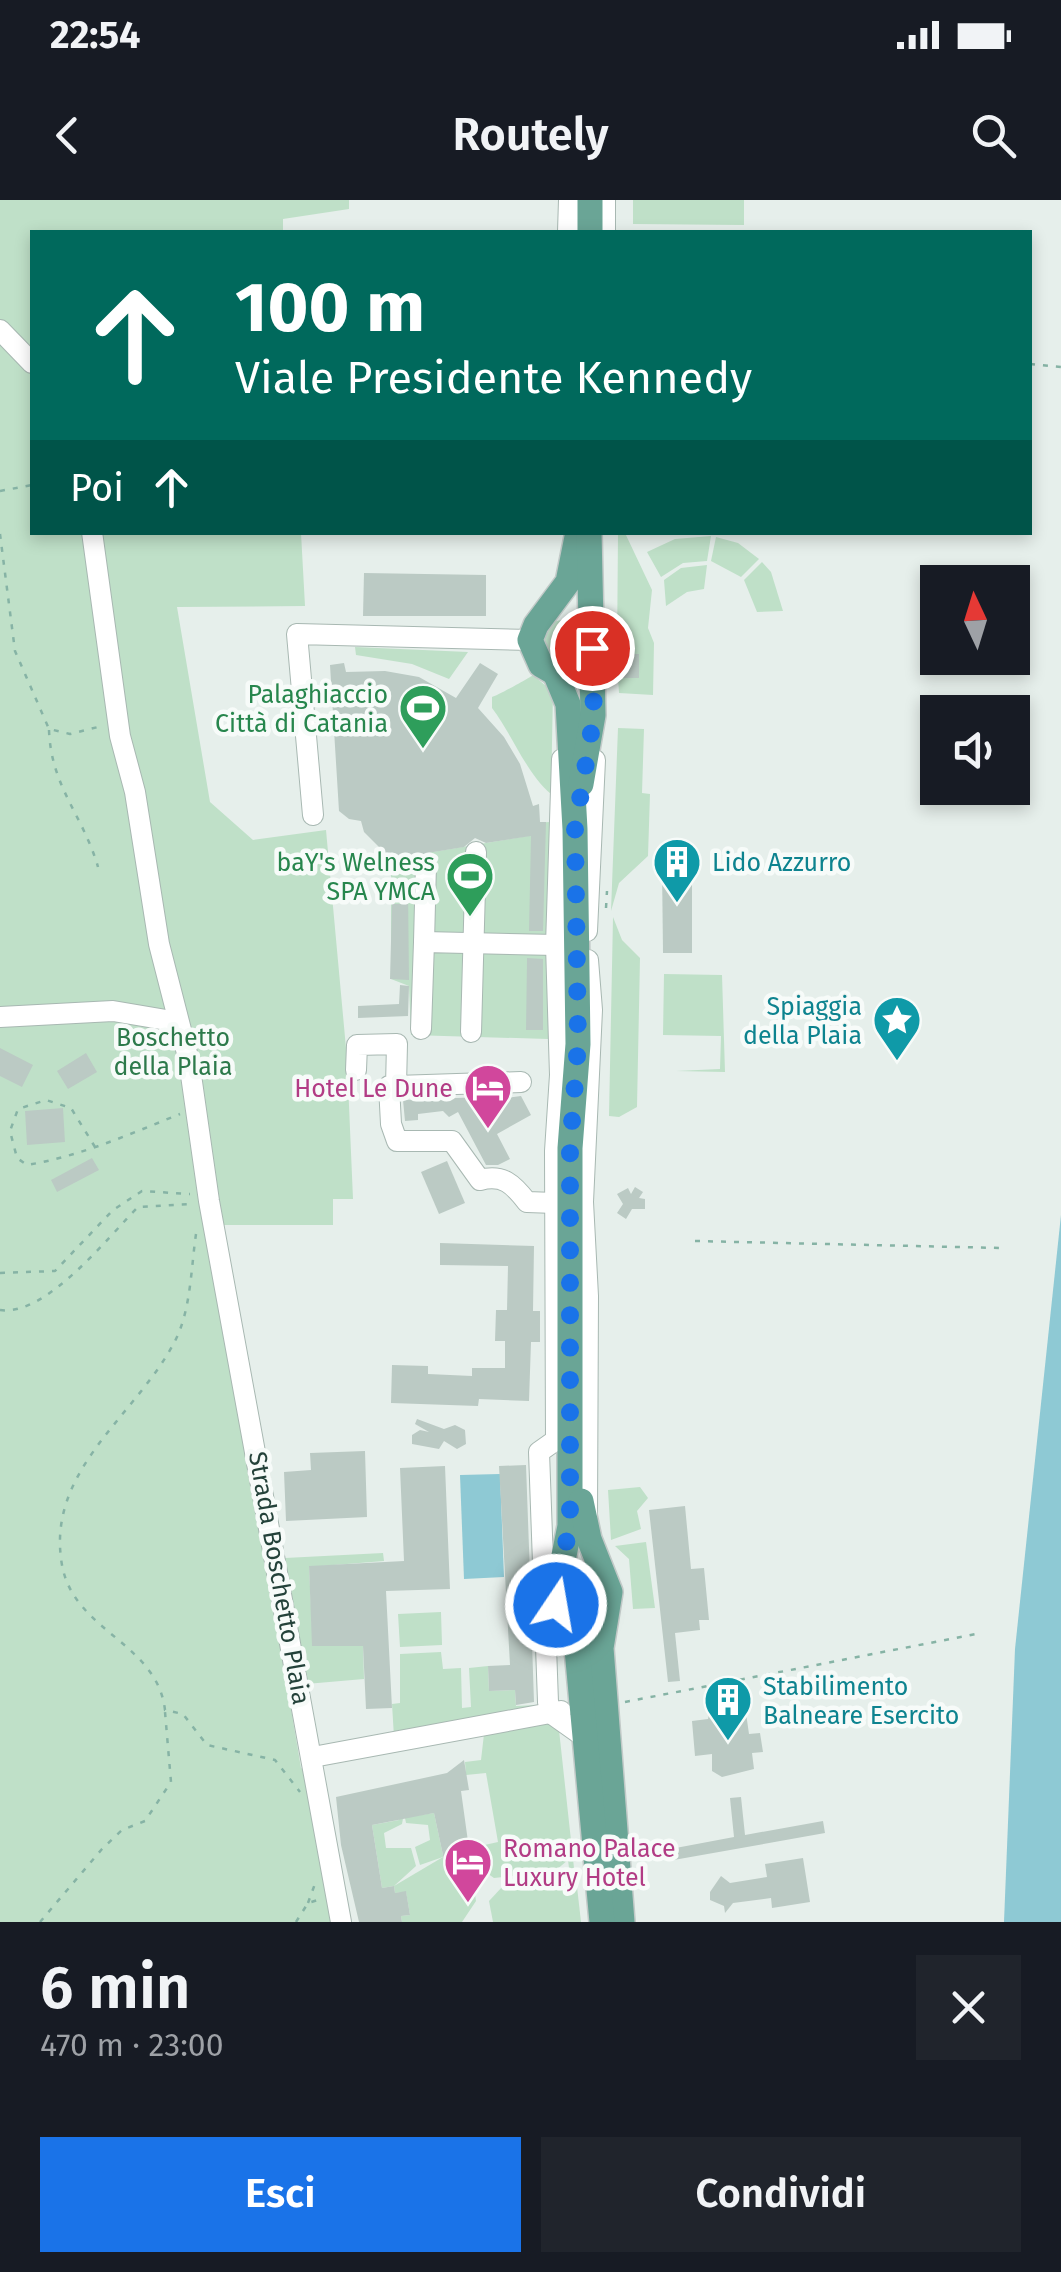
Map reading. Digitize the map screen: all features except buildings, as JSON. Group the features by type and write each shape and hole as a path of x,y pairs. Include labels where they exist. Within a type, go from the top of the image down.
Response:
{"main road":[{"path":"590,200 590,230"},
{"path":"575,829 594,715 588,599 578,535"},
{"path":"588,535 582,570 544,616 530,640 535,659 555,672 568,704 575,829 578,1044 570,1185 573,1396 586,1527 610,1596 601,1648 622,1922"},
{"path":"544,616 571,613 590,644"},
{"path":"555,672 574,670 590,644"},
{"path":"573,1396 563,1436 569,1543 555,1601 578,1649 602,1922"},
{"path":"559,1580 580,1568 605,1579"},
{"path":"564,1617 585,1624 607,1610"}],"street":[{"path":"568,230 569,200"},
{"path":"605,200 605,230"},
{"path":"0,330 30,361"},
{"name":"Strada Boschetto Plaia","path":"92,535 119,721 159,944 196,1108 341,1922"},
{"path":"566,535 582,570"},
{"path":"582,570 599,535"},
{"path":"313,815 297,634 530,640"},
{"path":"568,704 560,768 556,945 560,1076 555,1203 563,1436 540,1452 548,1702 552,1714 583,1736"},
{"path":"586,1527 588,1283 584,1202 592,1076 587,938 594,715"},
{"path":"471,1032 476,852"},
{"path":"421,1029 426,864"},
{"path":"424,942 556,945"},
{"path":"0,1017 98,1011 178,1022"},
{"path":"356,1070 357,1045 397,1044 396,1086"},
{"path":"521,1082 390,1086 398,1141 452,1141 480,1180 493,1176 512,1182 527,1202 555,1203"},
{"path":"312,1757 552,1714 568,1709 580,1695"}],"path":[{"path":"1032,364 1061,367"},
{"path":"0,491 30,485"},
{"path":"0,534 15,651 49,729 56,781 87,829 98,866"},
{"path":"49,729 70,734 119,721"},
{"path":"95,1148 71,1108 46,1100 18,1109 10,1131 17,1158 27,1165 95,1148 196,1108"},
{"path":"0,1273 54,1270 114,1210 142,1192 197,1195"},
{"path":"0,1310 10,1311 35,1302 62,1282 138,1207 197,1204"},
{"path":"40,1922 102,1849 122,1830 145,1821 171,1782 163,1692 146,1666 76,1604 62,1562 62,1544 76,1476 104,1436 152,1382 184,1319 198,1221"},
{"path":"695,1241 1001,1248"},
{"path":"614,1704 976,1634"},
{"path":"165,1710 182,1714 207,1745 275,1760 304,1796"},
{"path":"296,1922 308,1904 317,1875"},
{"path":"308,1904 337,1896"}],"green space":[{"name":"Boschetto della Plaia","path":"0,200 349,200 349,209 283,219 283,230 30,230 30,535 301,535 305,606 177,607 210,802 253,840 326,830 347,1059 353,1199 333,1199 333,1225 209,1225 301,1768 312,1775 337,1922 0,1922"},
{"path":"633,200 744,200 744,225 633,224"},
{"path":"618,535 626,535 652,590 648,628 654,643 653,695 619,693 618,678 639,677 639,655 617,654"},
{"path":"711,536 707,561 683,563 661,577 647,552 675,539"},
{"path":"716,537 738,543 759,559 741,577 711,561"},
{"path":"762,562 771,572 783,611 757,612 744,580"},
{"path":"707,565 704,589 687,592 666,606 664,580 681,568"},
{"path":"563,620 578,626 584,641 578,656 563,662 548,656 542,641 548,626"},
{"path":"355,647 468,652 449,679 412,664 356,655"},
{"path":"533,675 553,692 551,794 534,775 492,708 492,697"},
{"path":"618,728 644,729 642,793 650,794 648,856 619,883 611,911"},
{"name":"baY's Welness SPA YMCA","path":"550,822 549,935 543,953 549,957 548,1039 411,1035 409,986 391,979 391,859 528,836 532,823"},
{"path":"613,917 622,940 640,958 637,1107 619,1117 609,1116"},
{"path":"664,974 722,975 725,1072 676,1071 720,1069 721,1036 663,1035"},
{"path":"640,1487 648,1498 637,1511 641,1529 611,1540 608,1490"},
{"path":"646,1542 655,1608 633,1609 629,1559 615,1546"},
{"path":"383,1553 384,1561 309,1567 313,1646 363,1643 364,1679 306,1684 285,1558"},
{"path":"441,1612 442,1645 400,1647 398,1614"},
{"path":"441,1652 443,1669 461,1668 462,1708 471,1707 469,1668 488,1666 489,1691 515,1690 516,1706 536,1705 536,1710 394,1737 392,1704 400,1703 400,1654"},
{"path":"547,1723 559,1730 574,1868 569,1868 568,1860 555,1871 494,1878 484,1871 480,1846 498,1842 486,1773 466,1775 465,1762 481,1760 484,1734"},
{"path":"406,1812 408,1817 434,1813 444,1860 473,1880 476,1901 462,1922 402,1922 401,1916 410,1915 406,1892 395,1893 394,1886 382,1888 372,1825 399,1820 399,1814","holes":["404,1813 406,1823 428,1825 430,1840 415,1847 420,1865 443,1857 394,1886 416,1866 411,1848 386,1848 384,1833 402,1824"]},
{"path":"576,1878 581,1922 493,1922 489,1901 503,1886"}],"water":[{"path":"1061,1215 1061,1922 1004,1922 1015,1649"},
{"path":"500,1474 504,1577 464,1579 460,1475"}],"place":[{"name":"Palaghiaccio Città di Catania","path":"423,750"},
{"name":"Lido Azzurro","path":"677,904"},
{"name":"baY's Welness SPA YMCA","path":"470,918"},
{"name":"Spiaggia della Plaia","path":"897,1062"},
{"name":"Hotel Le Dune","path":"488,1130"},
{"name":"Stabilimento Balneare Esercito","path":"728,1742"},
{"name":"Romano Palace Luxury Hotel","path":"468,1904"}],"route":[{"path":"556,1605 555,1590 570,1526 574,1280 570,1148 578,1044 575,829 594,715 589,673 592,648"}]}
